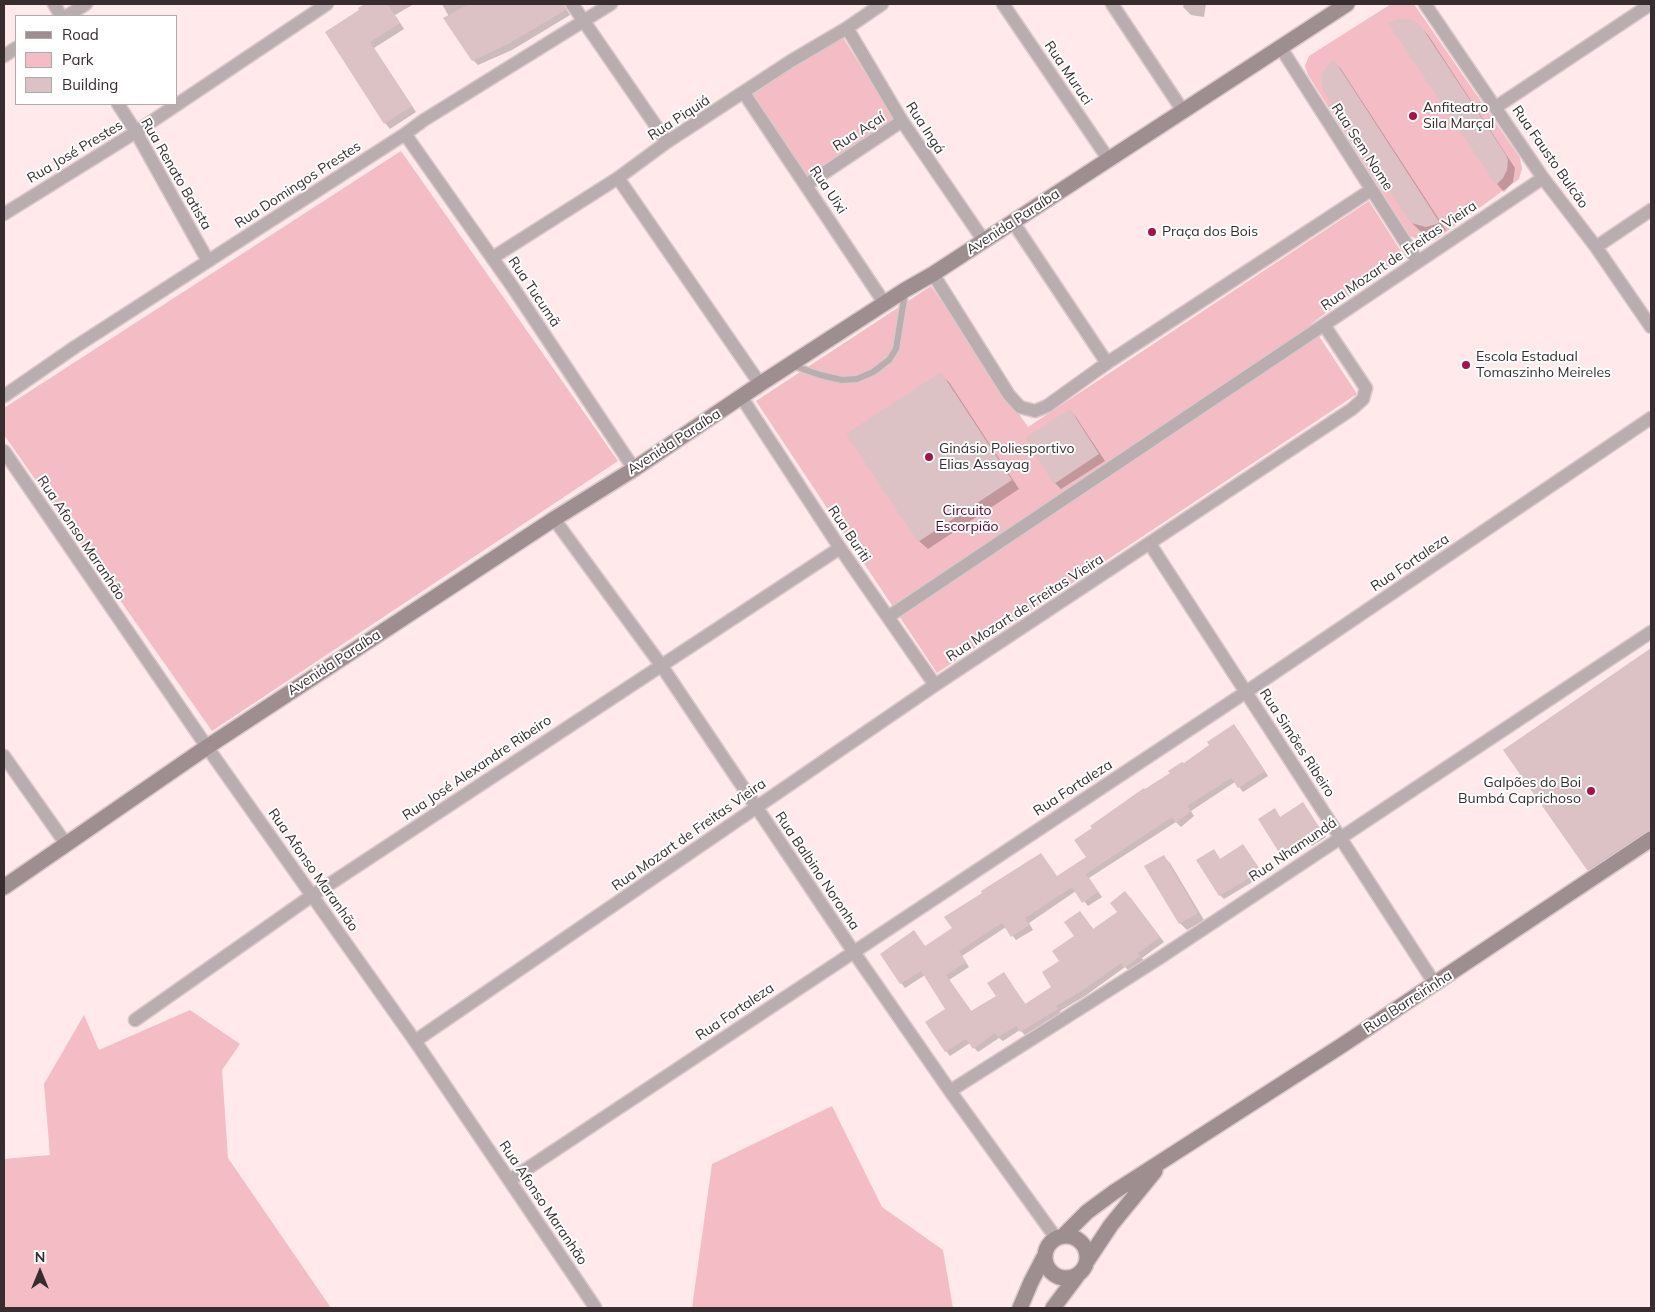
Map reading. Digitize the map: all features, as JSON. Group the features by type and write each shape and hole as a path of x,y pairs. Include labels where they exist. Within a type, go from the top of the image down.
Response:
{"street":[{"path":"54,4 60,15"},
{"path":"69,15 86,4"},
{"name":"Rua José Prestes","path":"178,104 328,4"},
{"path":"572,4 668,142"},
{"name":"Rua Domingos Prestes","path":"4,396 75,347 424,120 611,4"},
{"name":"Rua Piquiá","path":"492,258 618,178 668,142 791,61 847,28 882,4"},
{"name":"Rua Muruci","path":"1003,4 1109,160"},
{"path":"1112,4 1183,111"},
{"name":"Avenida Paraíba","path":"4,887 207,747 554,519 634,469 742,398 760,384 984,241 1347,4"},
{"name":"Rua Fausto Bulcão","path":"1425,4 1543,178 1596,247 1651,327"},
{"path":"1496,107 1651,4"},
{"name":"Rua Ingá","path":"847,28 902,121 984,241"},
{"name":"Rua Sem Nome","path":"1281,48 1418,262"},
{"path":"4,56 15,49"},
{"name":"Rua Uixi","path":"744,93 885,304"},
{"name":"Rua Renato Batista","path":"119,105 136,132 208,260"},
{"name":"Rua José Prestes","path":"4,214 176,105"},
{"name":"Rua Açaí","path":"806,185 902,121"},
{"name":"Rua Tucumã","path":"405,134 492,258 634,469"},
{"path":"618,178 760,384"},
{"name":"Rua Mozart de Freitas Vieira","path":"415,1041 935,685 1347,413 1363,399 1366,392 1324,325 1543,178"},
{"path":"933,274 998,379 1016,404 1030,411 1040,410 1107,363 1371,190"},
{"path":"1596,247 1651,210"},
{"path":"1013,222 1107,363"},
{"path":"888,617 1324,325"},
{"name":"Rua Buriti","path":"742,398 840,548 935,685"},
{"name":"Rua Fortaleza","path":"510,1180 1246,692 1651,418"},
{"name":"Rua Afonso Maranhão","path":"4,451 207,747 415,1041 595,1307"},
{"name":"Rua Balbino Noronha","path":"554,519 661,665 853,951 950,1091 1060,1237"},
{"name":"Rua Simões Ribeiro","path":"1150,544 1435,984"},
{"name":"Rua José Alexandre Ribeiro","path":"135,1020 313,895 840,548"},
{"name":"Rua Nhamundá","path":"950,1091 1158,959 1651,632"},
{"path":"4,756 66,844"},
{"name":"Rua Barreirinha","path":"1020,1308 1050,1243 1060,1237 1094,1206 1435,984 1651,839"},
{"name":"Rua Barreirinha","path":"1053,1308 1076,1276 1083,1270 1111,1225 1162,1162"},
{"path":"1060,1237 1071,1237 1078,1240 1084,1246 1087,1262"},
{"path":"1044,1257 1046,1266 1051,1273 1059,1278 1076,1276"}],"lane":[{"path":"791,365 842,380 856,379 873,372 889,360 896,349 902,322 905,290"}],"green space":[{"name":"Anfiteatro Sila Marçal","path":"1391,4 1414,4 1520,158 1522,169 1519,179 1435,240 1423,242 1410,236 1308,75 1305,66 1309,56"},
{"path":"842,36 894,119 807,180 751,94"},
{"path":"401,151 618,461 212,731 4,435 4,408"},
{"name":"Circuito Escorpião","path":"1369,201 1404,256 1311,324 1357,394 937,673 756,401 931,286 1028,427"},
{"path":"190,1010 240,1044 222,1070 228,1158 331,1308 4,1308 4,1159 50,1155 44,1084 84,1015 99,1050"},
{"path":"832,1106 882,1207 943,1250 953,1308 692,1308 712,1164"}],"building":[{"path":"365,4 387,4 400,23 370,42 412,106 384,124 325,32"},
{"path":"469,4 564,4 566,10 506,45 472,61 443,18"},
{"path":"1398,19 1412,20 1421,26 1506,155 1508,160 1507,170 1503,178 1496,185 1388,23"},
{"path":"1334,60 1440,223 1426,227 1411,223 1323,90 1322,75 1326,67"},
{"name":"Ginásio Poliesportivo Elias Assayag","path":"941,372 1012,480 918,542 846,434"},
{"path":"1070,409 1099,454 1054,484 1025,438"},
{"name":"Galpões do Boi Bumbá Caprichoso","path":"1651,648 1651,830 1646,831 1587,870 1503,750"},
{"path":"1234,724 1265,771 1238,788 1231,778 1187,806 1191,811 1176,823 1172,817 1086,874 1098,892 1082,903 1072,887 1025,918 1029,925 1011,937 1002,923 959,951 966,962 946,975 971,1011 996,996 987,983 1004,972 1025,1004 1051,987 1042,972 1059,961 1052,951 1074,936 1064,922 1080,911 1093,929 1117,912 1110,903 1125,891 1160,937 1138,953 1140,956 1124,968 1121,963 1080,992 1056,1006 1058,1009 1020,1032 1016,1026 998,1037 995,1033 973,1049 966,1039 945,1052 925,1022 945,1009 921,971 900,984 880,954 914,930 925,946 952,928 944,917 1041,853 1057,876 1086,857 1074,840 1092,828 1090,826 1144,788 1170,773 1168,771 1182,762 1184,763 1209,745 1207,742"},
{"path":"1303,802 1323,833 1307,842 1305,839 1280,854 1258,819 1275,808 1280,817"},
{"path":"1243,844 1261,871 1219,896 1196,860 1214,849 1220,859"},
{"path":"1164,855 1198,913 1179,924 1144,866"}],"place":[{"name":"Anfiteatro Sila Marçal","path":"1413,116"},
{"name":"Praça dos Bois","path":"1152,232"},
{"name":"Escola Estadual Tomaszinho Meireles","path":"1466,365"},
{"name":"Ginásio Poliesportivo Elias Assayag","path":"929,457"},
{"name":"Galpões do Boi Bumbá Caprichoso","path":"1591,791"}]}
